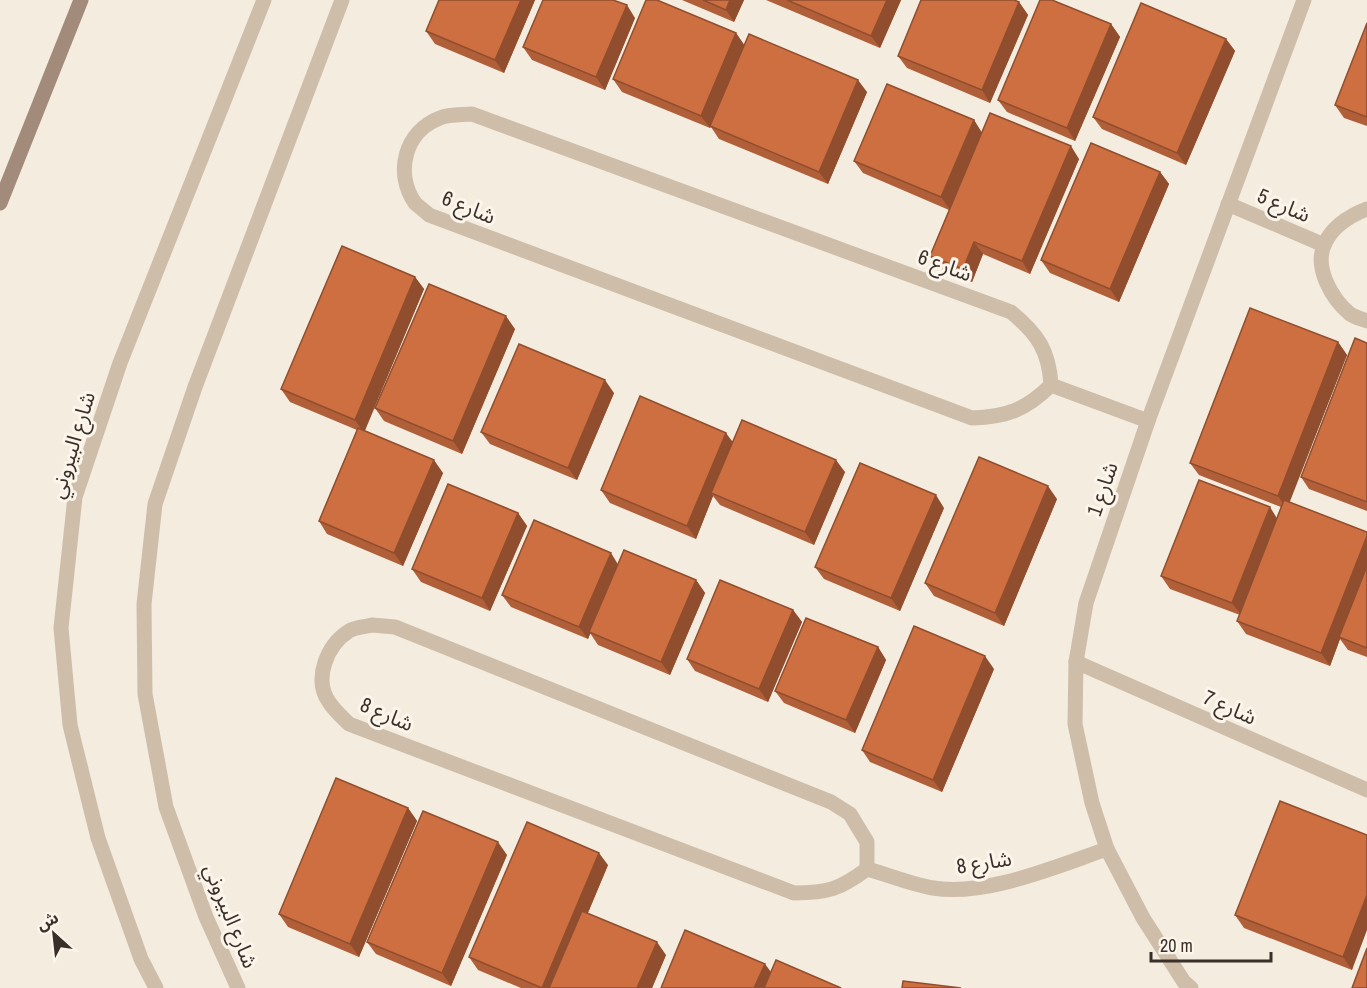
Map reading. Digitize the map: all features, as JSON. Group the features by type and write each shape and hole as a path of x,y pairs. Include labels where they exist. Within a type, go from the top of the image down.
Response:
{"main road":[{"path":"0,203 81,0"}],"street":[{"name":"شارع البيروني","path":"156,988 141,959 98,838 70,725 62,628 75,497 120,363 264,0"},
{"name":"شارع البيروني","path":"238,988 206,917 166,807 145,694 144,604 155,504 195,387 342,0"},
{"name":"شارع 1","path":"1191,988 1184,982 1143,918 1107,849 1092,803 1075,724 1076,662 1086,603 1148,421 1304,0"},
{"name":"شارع 6","path":"472,114 1011,312 1029,327 1042,346 1049,364 1051,386 1037,399 1016,412 994,418 972,418 939,406 429,215 416,203 406,183 403,166 408,146 421,128 441,117 472,114"},
{"name":"شارع 5","path":"1228,204 1324,245"},
{"name":"شارع 5","path":"1367,209 1353,214 1337,226 1324,245 1322,261 1325,279 1335,299 1352,315 1367,321"},
{"path":"1051,386 1148,421"},
{"name":"شارع 8","path":"372,625 395,627 831,802 850,814 867,842 867,869 846,885 820,893 794,893 349,724 328,701 322,680 325,661 336,643 350,630 372,625"},
{"name":"شارع 7","path":"1076,662 1367,790"},
{"name":"شارع 8","path":"867,869 934,888 976,889 1026,876 1107,849"}],"building":[{"path":"439,0 521,0 495,60 426,31"},
{"path":"543,0 613,0 627,5 596,77 523,47"},
{"path":"646,0 657,0 736,33 701,116 613,79"},
{"path":"703,0 730,0 726,10"},
{"path":"787,0 887,0 871,36"},
{"path":"921,0 1014,0 1019,2 982,90 898,56"},
{"path":"1040,0 1052,0 1111,24 1067,128 998,100"},
{"path":"1141,3 1226,39 1177,153 1093,117"},
{"path":"1367,23 1367,117 1335,105"},
{"path":"749,34 858,80 819,172 710,126"},
{"path":"887,84 974,120 941,197 854,161"},
{"path":"990,113 1071,146 1022,261 974,242 963,269 930,256"},
{"path":"1091,143 1160,172 1110,289 1041,260"},
{"path":"342,246 415,277 355,420 281,389"},
{"path":"429,284 506,316 453,441 375,408"},
{"path":"1250,308 1338,342 1278,496 1190,463"},
{"path":"1355,338 1367,343 1367,502 1301,477"},
{"path":"519,344 605,380 568,468 481,432"},
{"path":"640,396 726,433 687,526 601,490"},
{"path":"742,420 836,460 805,532 711,493"},
{"path":"358,428 434,460 394,553 319,521"},
{"path":"979,457 1048,486 995,613 925,583"},
{"path":"860,463 936,495 891,598 815,567"},
{"path":"1199,480 1270,507 1232,603 1161,576"},
{"path":"448,484 518,513 482,598 412,569"},
{"path":"1284,500 1367,532 1321,653 1237,621"},
{"path":"534,520 611,553 579,627 502,595"},
{"path":"624,550 696,580 661,662 589,632"},
{"path":"1367,566 1367,648 1339,637"},
{"path":"720,580 793,610 759,689 687,659"},
{"path":"806,618 878,647 846,720 775,691"},
{"path":"914,626 985,656 933,780 862,750"},
{"path":"336,778 408,808 350,944 279,914"},
{"path":"1280,801 1367,835 1367,895 1343,957 1235,915"},
{"path":"423,811 498,842 442,973 367,942"},
{"path":"527,822 599,853 542,988 469,957"},
{"path":"582,911 657,942 637,988 549,988"},
{"path":"685,930 765,964 754,988 661,988"},
{"path":"1367,948 1367,988 1352,988"},
{"path":"776,960 841,988 764,988"},
{"path":"903,981 961,988 902,988"}]}
